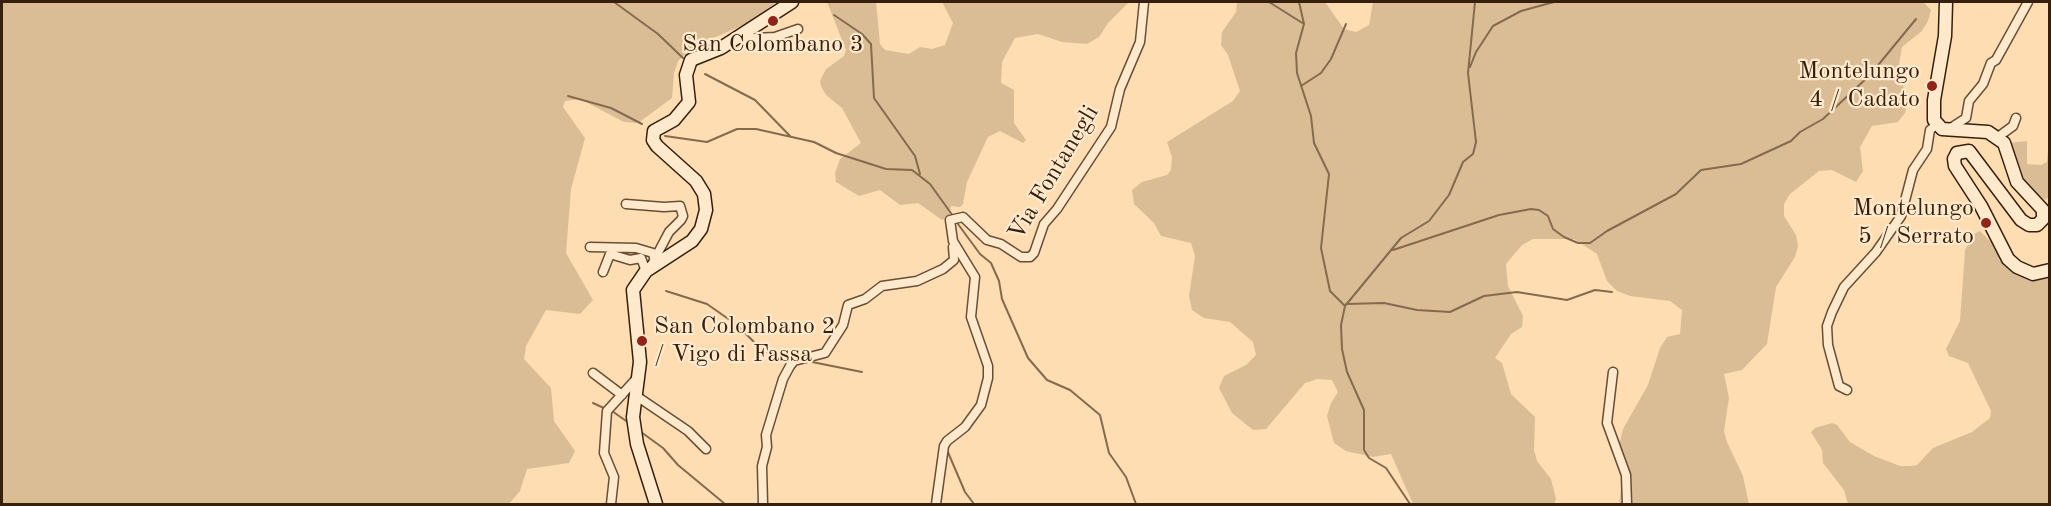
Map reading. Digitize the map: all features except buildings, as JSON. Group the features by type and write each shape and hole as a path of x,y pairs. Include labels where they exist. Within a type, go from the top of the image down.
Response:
{"street":[{"path":"650,265 692,241 701,229 706,210 704,194 696,182 652,140 654,131 674,120 689,102 686,75 691,60 721,48 792,2"},
{"name":"Via Fontanegli","path":"953,241 950,220 960,216 987,240 1001,244 1021,257 1030,257 1034,252 1044,224 1057,209 1111,127 1120,89 1140,42 1144,2"},
{"path":"1942,127 1933,106 1945,36 1946,2"},
{"path":"1847,390 1839,386 1828,345 1827,326 1832,312 1844,287 1876,252 1901,216 1913,170 1927,149 1930,130 1966,118 1969,100 1983,84 1991,63 1996,60 2028,2"},
{"path":"735,39 775,37 798,29"},
{"path":"1998,137 2013,126 2016,118"},
{"path":"1942,127 1983,131 1998,137 2006,145 2017,182 2043,210 2043,219 2037,225 2029,225 2021,220 1969,151 1960,151 1955,156 1955,166 1981,206 2012,264 2033,274 2049,270"},
{"path":"611,504 614,477 604,453 607,411 629,395 637,378 639,337 633,290 669,232 681,220 680,206 626,204"},
{"path":"763,504 762,465 767,447 766,435 783,380 790,366 794,361 825,353 843,325 848,305 865,299 882,286 923,279 953,262 953,241"},
{"path":"936,504 944,446 964,427 981,405 988,378 988,366 971,317 975,277 953,241"},
{"path":"590,247 636,248 650,252 650,265"},
{"path":"603,272 610,254 630,260 641,258 650,265"},
{"path":"1613,372 1607,423 1626,475 1627,504"},
{"path":"593,373 688,431 706,449"},
{"path":"629,395 637,444 656,504"}],"shaded area":[{"path":"2,2 776,2 753,21 699,44 688,52 678,61 674,73 672,98 638,123 624,122 580,99 565,101 563,107 585,138 571,189 566,253 593,300 580,314 546,310 526,346 524,359 551,388 554,421 575,451 569,463 527,469 520,491 509,504 2,504"},
{"path":"827,2 876,2 880,44 885,50 909,54 920,47 932,49 945,45 953,23 942,2 1129,2 1108,23 1099,37 1087,44 1062,42 1038,34 1015,38 1002,62 1001,83 1014,90 1014,123 1026,140 1023,143 1000,131 988,137 967,182 963,204 960,207 951,206 949,216 942,220 918,203 900,205 880,190 859,196 836,182 835,173 840,159 861,143 842,108 826,95 821,86 820,81 826,69 844,56 846,50"},
{"path":"1237,2 1325,2 1344,29 1356,32 1369,25 1373,2 1923,2 1931,10 1928,21 1922,31 1902,47 1898,70 1908,101 1905,113 1898,122 1872,126 1860,147 1863,171 1856,182 1832,170 1819,171 1790,194 1784,204 1784,216 1796,235 1798,246 1795,257 1776,287 1767,344 1742,370 1724,374 1729,398 1724,431 1743,476 1749,504 1619,504 1622,481 1617,454 1623,429 1648,385 1660,348 1667,337 1680,334 1682,310 1670,301 1630,296 1617,291 1607,281 1597,254 1574,239 1533,239 1522,245 1506,264 1508,286 1523,316 1522,327 1511,334 1495,358 1502,363 1511,394 1535,417 1534,450 1537,461 1551,479 1556,499 1554,504 1413,504 1391,454 1373,457 1346,451 1334,443 1327,416 1338,392 1332,380 1318,379 1305,383 1266,429 1253,430 1232,413 1219,388 1224,376 1246,365 1256,355 1253,342 1230,322 1204,318 1192,310 1189,296 1195,256 1191,243 1161,236 1154,223 1134,204 1132,190 1142,182 1167,175 1171,170 1172,157 1167,142 1233,101 1240,91 1228,55 1221,45 1222,32 1236,12"},
{"path":"2049,138 2049,197 2045,200 2020,182 2008,143 2027,141 2027,164 2041,165 2047,162"},
{"path":"1980,231 1995,246 2000,261 2014,271 2034,280 2049,276 2049,504 1848,504 1844,490 1823,463 1822,450 1811,432 1815,428 1832,423 1837,425 1850,442 1874,456 1900,466 1911,466 1917,465 1933,448 1972,432 1990,418 1991,411 1968,363 1949,356 1946,349 1960,321 1965,250 1974,234"}],"waterway":[{"path":"614,2 658,34 683,58"},
{"path":"1269,2 1304,24"},
{"path":"1299,2 1304,24 1296,53 1297,73 1311,116 1314,143 1329,174 1321,248 1330,291 1345,306"},
{"path":"1410,504 1386,468 1369,458 1364,450 1364,410 1347,372 1342,349 1341,325 1345,306 1401,238 1429,221 1449,195 1463,162 1473,154 1476,142 1468,73 1475,2"},
{"path":"1470,67 1476,52 1493,26 1521,11 1554,2"},
{"path":"834,15 862,34 871,44 874,98 915,156 920,174"},
{"path":"1393,250 1499,215 1531,209 1539,210 1548,216 1553,229 1564,237 1578,243 1590,243 1607,231 1676,194 1701,170 1741,164 1791,141 1800,132 1823,119 1870,75 1916,19"},
{"path":"1301,86 1321,73 1331,59 1346,24"},
{"path":"705,74 755,100 791,137"},
{"path":"568,96 611,108 642,124"},
{"path":"665,136 707,142 737,129 756,129 814,142 836,153 886,169 912,170 930,184 953,216"},
{"path":"955,220 980,254 991,263 999,281 1002,299 1028,358 1047,380 1070,390 1100,415 1109,453 1126,477 1136,504"},
{"path":"1346,304 1384,303 1417,310 1450,312 1484,296 1517,292 1567,300 1595,290 1612,292"},
{"path":"666,291 707,304 737,325 760,348 787,362"},
{"path":"807,361 862,372"},
{"path":"593,403 606,409"},
{"path":"612,411 629,423"},
{"path":"641,432 663,448 678,465 725,504"},
{"path":"947,450 965,492 974,504"}],"place":[{"name":"San Colombano 3","path":"773,21"},
{"name":"Montelungo 4 / Cadato","path":"1932,86"},
{"name":"Montelungo 5 / Serrato","path":"1986,223"},
{"name":"San Colombano 2 / Vigo di Fassa","path":"642,341"}]}
